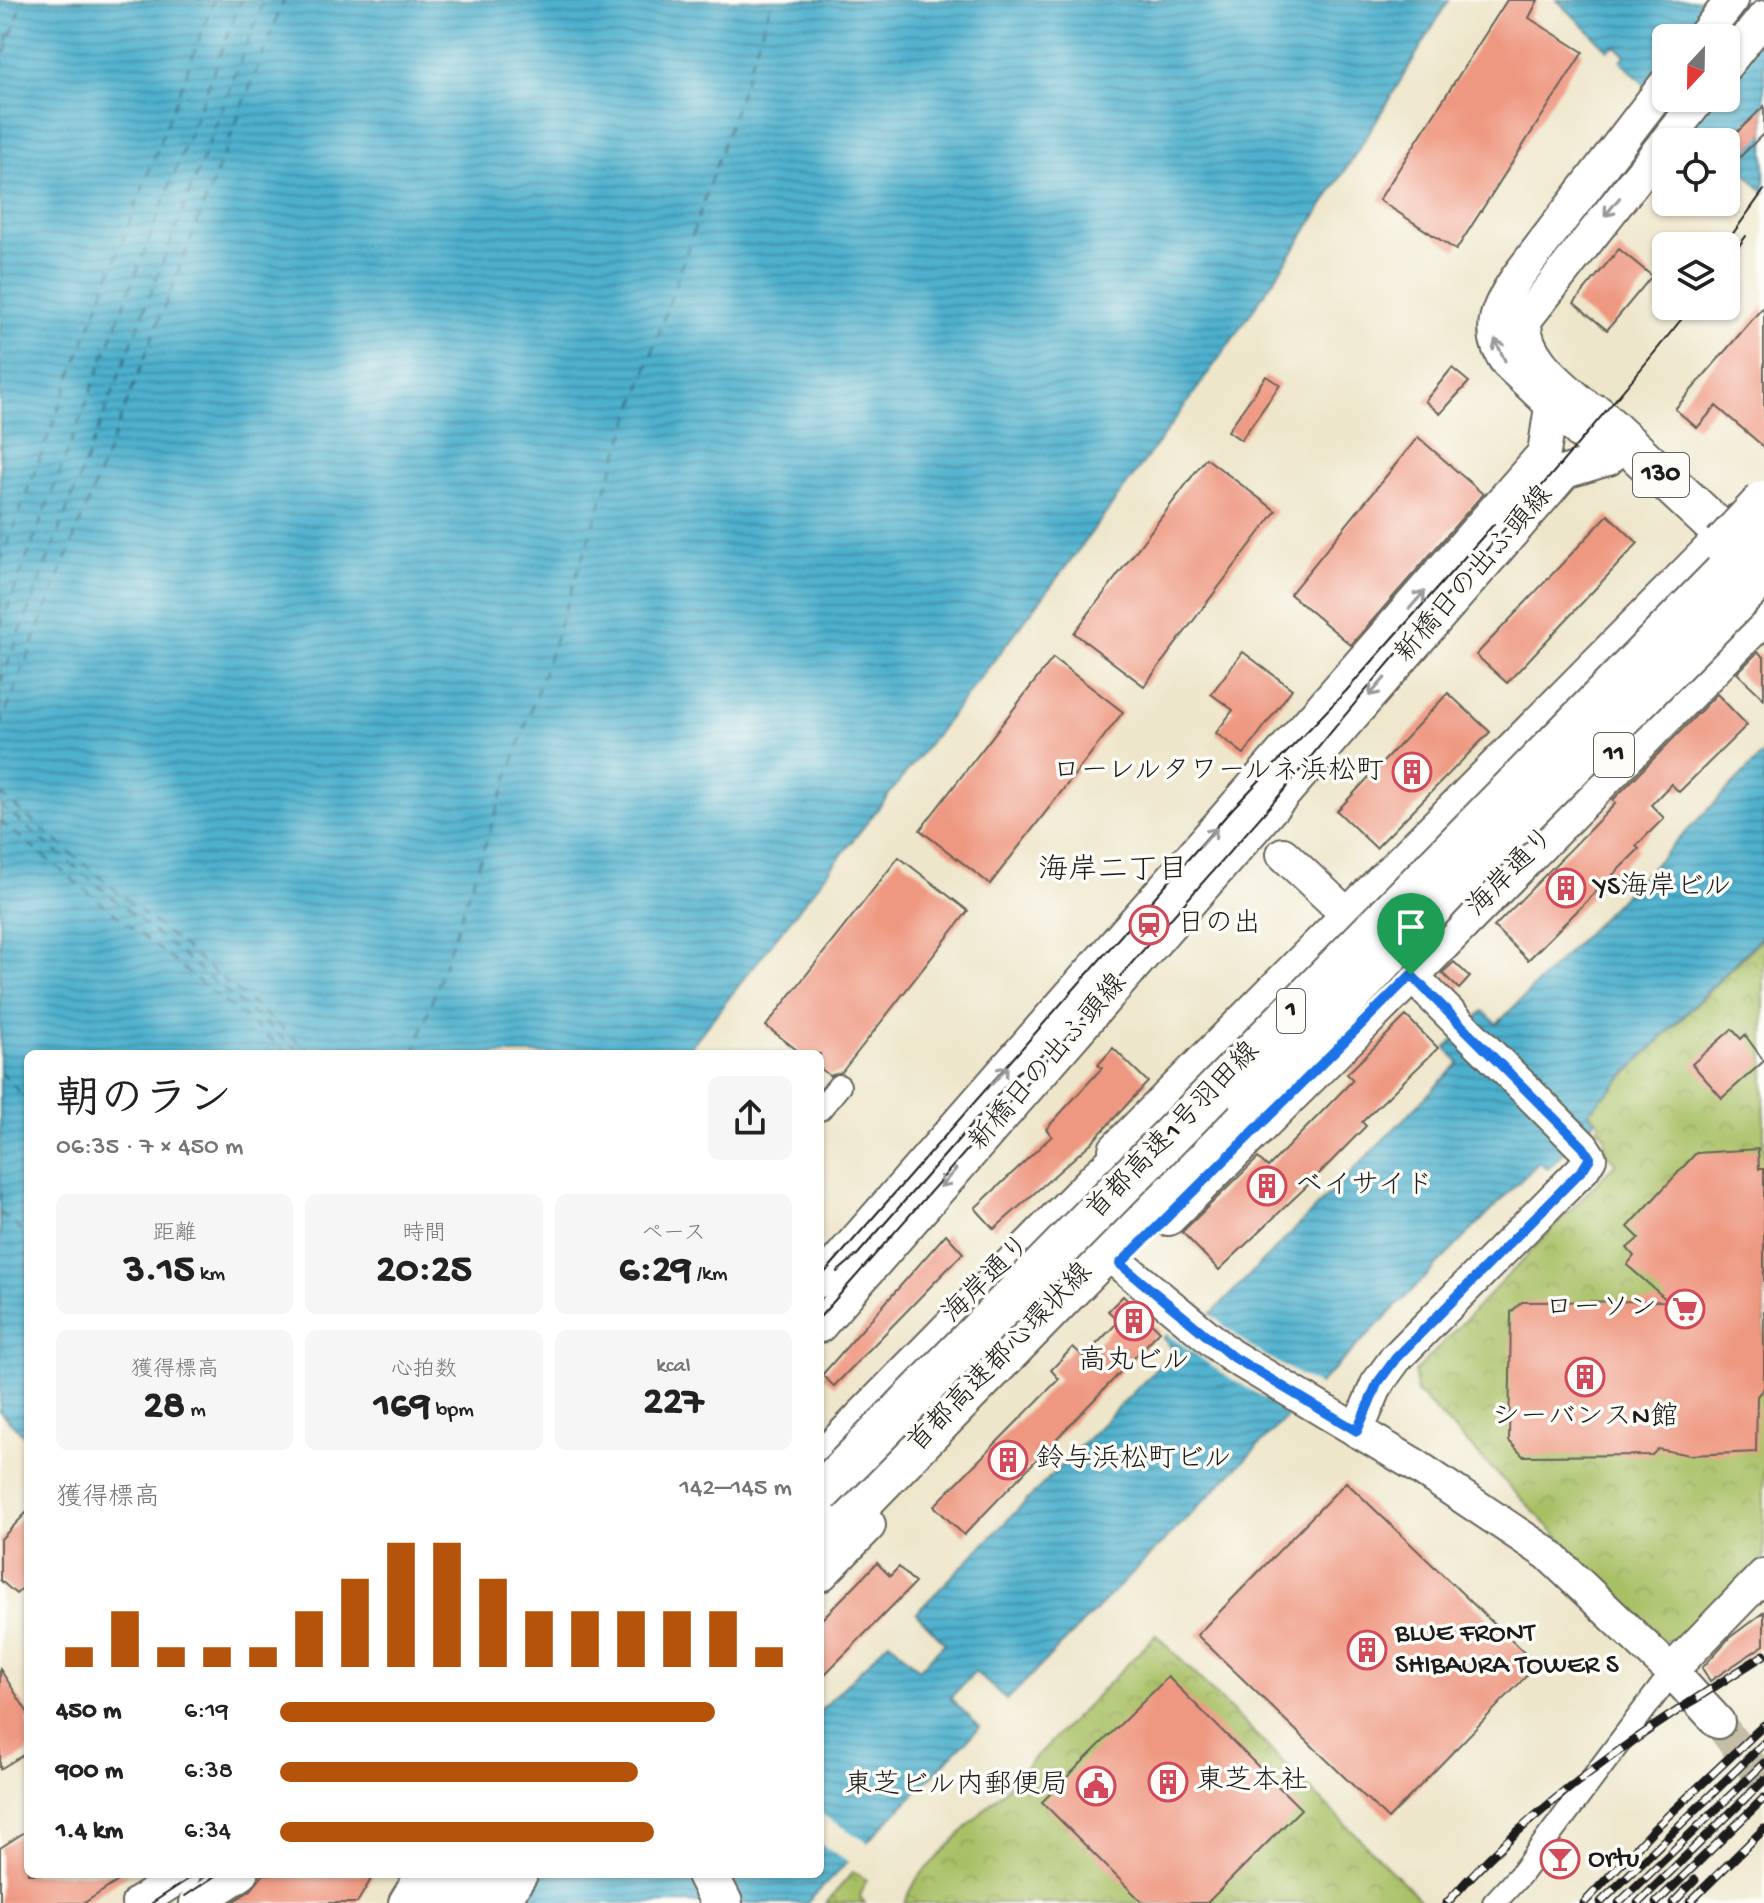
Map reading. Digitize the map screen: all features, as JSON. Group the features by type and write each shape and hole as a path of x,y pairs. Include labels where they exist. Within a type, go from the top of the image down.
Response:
{"highway":[{"name":"130","path":"1596,415 1724,549 1764,602"},
{"name":"130","path":"1608,459 1724,549 1764,572"},
{"name":"11","path":"1484,816 1724,549 1764,499"},
{"name":"首都高速1号羽田線","path":"824,1489 1484,816 1724,549"},
{"path":"1100,1178 1724,549"},
{"name":"首都高速1号羽田線","path":"1250,1105 1447,892 1764,572"},
{"name":"11","path":"1250,1105 1464,908 1764,602"},
{"path":"1100,1178 1321,981"},
{"name":"首都高速都心環状線","path":"824,1541 1250,1105"},
{"name":"首都高速1号羽田線","path":"824,1460 1100,1178"},
{"path":"436,1903 455,1878"},
{"path":"473,1903 490,1878"},
{"path":"682,1878 693,1903"},
{"path":"709,1878 722,1903"}],"main road":[{"name":"海岸通り","path":"824,1446 1348,917 1724,549"},
{"name":"海岸通り","path":"824,1569 1120,1264 1411,975 1764,616"},
{"path":"407,1903 423,1878"},
{"path":"500,1903 516,1878"}],"street":[{"path":"1713,24 1732,0"},
{"path":"1740,47 1764,17"},
{"path":"1608,459 1551,407 1499,353 1494,324 1497,308 1652,101"},
{"path":"1596,415 1532,353 1524,331 1525,320 1689,112"},
{"name":"新橋日の出ふ頭線","path":"824,1276 1544,453 1551,407"},
{"name":"新橋日の出ふ頭線","path":"824,1321 1565,472 1608,459"},
{"path":"1283,854 1411,975 1578,1142 1590,1158 1583,1169 1396,1358 1377,1384 1357,1431"},
{"path":"824,1104 839,1086"},
{"path":"1120,1264 1230,1355 1357,1431 1548,1554 1666,1679 1718,1722"},
{"path":"1494,1903 1520,1875 1666,1679 1764,1575"},
{"path":"138,1903 227,1878"}],"green space":[{"path":"1764,937 1764,1558 1685,1641 1661,1641 1416,1391 1415,1372 1616,1163 1605,1152 1605,1136 1597,1127 1601,1123 1588,1112"},
{"path":"1156,1635 1422,1901 1420,1903 904,1903 918,1877"},
{"path":"853,1872 866,1880 860,1897 865,1903 826,1903"}],"water":[{"path":"0,0 1449,0 1312,221 1195,392 980,678 688,1050 24,1050 24,1435 0,1412"},
{"path":"1557,0 1764,0 1764,192 1746,174 1746,164 1740,158 1740,128 1687,128 1671,112 1740,112 1740,24 1652,24 1652,92 1621,61 1625,55 1615,45 1608,50"},
{"path":"1764,753 1764,934 1588,1112 1596,1120 1548,1169 1539,1162 1007,1700 975,1672 950,1698 980,1727 807,1903 515,1903 487,1878 824,1878 824,1707 889,1641 919,1669 945,1643 916,1613 1174,1351 1163,1338 1198,1304 1210,1315 1459,1063 1446,1048 1483,1011 1497,1024"}],"pier":[{"path":"1198,1304 1252,1348 1319,1386 1292,1414 1223,1374 1164,1332"},
{"path":"824,1815 870,1844 851,1863 824,1846"}],"building":[{"path":"1507,0 1538,0 1529,18 1583,52 1456,250 1379,200"},
{"path":"1764,106 1764,133 1740,157 1740,129"},
{"path":"1619,249 1652,276 1607,330 1574,303"},
{"path":"1764,306 1764,447 1716,406 1697,428 1675,409"},
{"path":"1452,368 1469,382 1440,414 1425,401"},
{"path":"1266,376 1280,385 1241,440 1228,431"},
{"path":"1418,437 1483,494 1351,645 1290,594"},
{"path":"1206,458 1276,511 1144,686 1074,633"},
{"path":"1608,515 1638,543 1507,683 1476,655"},
{"path":"1243,652 1292,689 1244,754 1216,733 1233,710 1211,694"},
{"path":"1758,652 1764,657 1764,699 1737,673"},
{"path":"1053,658 1123,712 990,884 920,830"},
{"name":"ローレルタワールネ浜松町","path":"1448,693 1490,732 1376,848 1337,811"},
{"path":"1717,694 1747,725 1679,792 1671,784 1651,805 1664,818 1636,846 1639,849 1528,960 1494,927"},
{"path":"899,857 968,911 842,1072 830,1076 824,1071 824,1050 797,1050 766,1026"},
{"path":"1454,962 1470,977 1459,989 1442,973"},
{"path":"1406,1016 1438,1048 1362,1122 1366,1126 1308,1185 1219,1270 1182,1232 1258,1158 1268,1167 1353,1080 1347,1074"},
{"path":"1732,1029 1741,1039 1745,1035 1764,1061 1722,1098 1692,1064"},
{"path":"1113,1048 1148,1082 1091,1143 994,1229 975,1208 1052,1136 1046,1129 1102,1068 1098,1065"},
{"path":"1758,1149 1759,1169 1764,1169 1764,1388 1757,1396 1756,1452 1690,1455 1658,1449 1652,1455 1523,1456 1509,1441 1511,1312 1522,1302 1668,1301 1627,1265 1634,1256 1627,1248 1639,1238 1628,1227 1696,1153"},
{"path":"946,1234 963,1253 834,1386 824,1377 824,1373"},
{"path":"1123,1296 1160,1331 964,1535 934,1506 1059,1379 1051,1370 1073,1347 1084,1357 1119,1321 1108,1311"},
{"name":"BLUE FRONT SHIBAURA TOWER S","path":"1346,1482 1537,1665 1388,1819 1197,1635"},
{"path":"24,1515 24,1587 16,1594 0,1580 0,1540"},
{"path":"877,1563 890,1576 899,1567 915,1583 824,1675 824,1617"},
{"path":"1764,1612 1764,1645 1710,1681 1702,1668 1729,1638"},
{"path":"0,1669 24,1707 24,1754 0,1769"},
{"name":"東芝本社","path":"1168,1677 1301,1809 1207,1903 1143,1903 1042,1802"},
{"path":"24,1833 24,1878 123,1878 84,1903 0,1903 0,1848"},
{"path":"261,1878 372,1878 357,1903 231,1903 251,1890"}],"ferry route":[{"path":"0,70 23,0"},
{"path":"0,563 214,0"},
{"path":"0,628 241,0"},
{"path":"0,684 264,0"},
{"path":"0,728 284,0"},
{"path":"415,1050 772,0"},
{"path":"0,59 11,30"},
{"path":"0,794 308,1050"},
{"path":"0,805 297,1050"},
{"path":"0,821 284,1050"},
{"path":"0,1072 24,1096"},
{"path":"0,1213 24,1233"}],"tunnel":[{"path":"1718,1722 1764,1782"}],"tram line":[{"path":"1734,232 1764,190"},
{"path":"1740,244 1746,236"},
{"path":"824,1312 1285,789 1681,320"},
{"path":"824,1273 1233,808 1346,691 1494,524"},
{"path":"837,1272 857,1255 1017,1073 1049,1050"},
{"path":"152,1903 190,1878"},
{"path":"185,1896 212,1878"}],"railway":[{"path":"1447,1903 1518,1831 1596,1767 1764,1655"},
{"path":"1584,1903 1653,1830 1764,1725"},
{"path":"1601,1902 1764,1743"},
{"path":"1619,1903 1764,1763"},
{"path":"1638,1903 1764,1780"},
{"path":"1656,1903 1764,1798"},
{"path":"1690,1902 1764,1829"},
{"path":"1673,1903 1695,1880"}],"place":[{"name":"ローレルタワールネ浜松町","path":"1412,772"},
{"name":"YS海岸ビル","path":"1566,888"},
{"name":"日の出","path":"1149,925"},
{"name":"ベイサイド","path":"1267,1186"},
{"name":"ローソン","path":"1685,1309"},
{"name":"高丸ビル","path":"1134,1321"},
{"name":"シーバンスN館","path":"1585,1377"},
{"name":"鈴与浜松町ビル","path":"1008,1460"},
{"name":"BLUE FRONT SHIBAURA TOWER S","path":"1367,1650"},
{"name":"東芝本社","path":"1168,1782"},
{"name":"東芝ビル内郵便局","path":"1096,1786"},
{"name":"Ortu","path":"1560,1859"}],"district":[{"name":"海岸二丁目","path":"1113,872"}],"route":[{"path":"1411,975 1583,1147 1590,1158 1583,1169 1396,1358 1377,1384 1357,1431 1253,1370 1200,1334 1120,1264 1411,975"}]}
